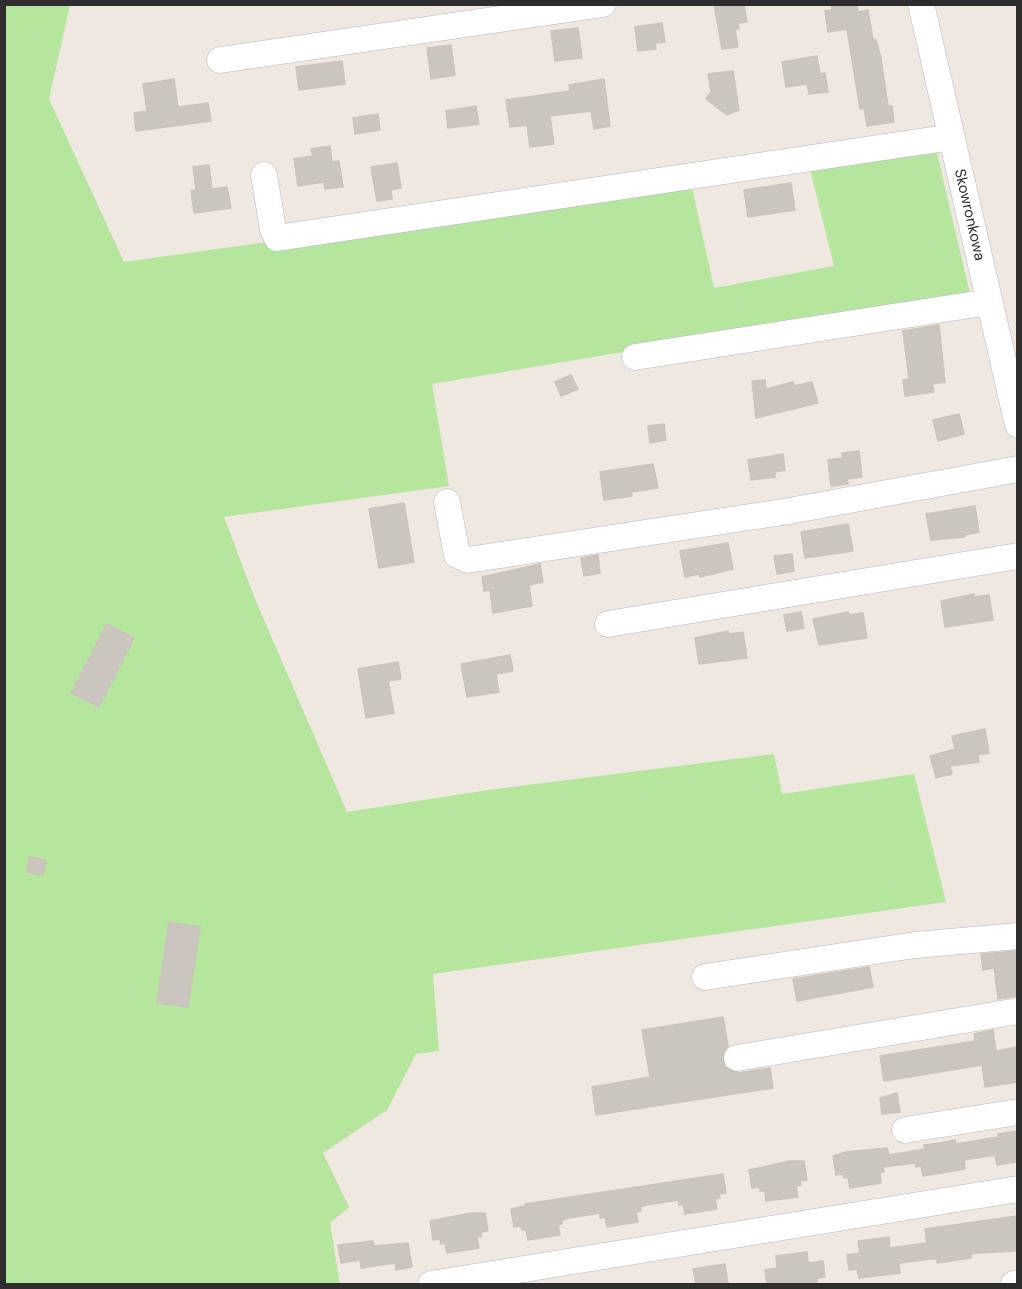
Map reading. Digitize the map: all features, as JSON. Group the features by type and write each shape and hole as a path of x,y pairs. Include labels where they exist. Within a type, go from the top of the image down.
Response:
{"street":[{"path":"220,60 603,4"},
{"name":"Skowronkowa","path":"921,4 1017,425"},
{"path":"264,175 273,229 277,238 952,137"},
{"path":"635,357 989,302"},
{"path":"447,502 457,555 468,560 798,510 1017,469"},
{"path":"608,624 1017,556"},
{"path":"705,976 915,945 1017,936"},
{"path":"737,1058 1017,1011"},
{"path":"977,1110 1017,1103"},
{"path":"905,1130 1017,1112"},
{"path":"431,1284 1017,1190"}],"green space":[{"path":"5,5 70,5 49,99 124,262 691,183 714,288 834,266 810,169 937,153 970,294 432,384 449,486 224,517 255,599 347,812 488,790 774,754 782,794 914,774 946,902 433,974 439,1051 416,1054 387,1110 323,1153 349,1207 330,1223 340,1284 5,1284"}],"building":[{"path":"714,4 744,4 747,22 738,23 739,29 735,30 738,47 722,49"},
{"path":"831,4 857,4 858,12 868,10 873,40 876,40 881,58 888,106 892,106 894,122 867,126 864,108 860,109 847,29 828,32 825,11 832,10"},
{"path":"662,23 665,42 655,43 656,49 638,51 635,27"},
{"path":"578,28 582,58 555,61 551,31"},
{"path":"451,45 455,75 431,79 427,48"},
{"path":"817,56 820,74 825,73 828,92 809,94 807,84 786,87 782,62"},
{"path":"342,61 345,84 299,90 296,67"},
{"path":"733,71 739,110 727,115 706,99 711,92 708,74"},
{"path":"174,79 178,107 208,103 211,121 136,131 134,113 147,111 143,84"},
{"path":"604,79 610,126 594,129 591,111 550,116 554,144 530,147 527,125 510,127 506,100 570,91 569,85"},
{"path":"476,106 479,124 448,128 446,111"},
{"path":"378,114 380,130 355,134 353,118"},
{"path":"330,146 332,162 339,161 343,187 325,189 324,182 298,186 294,159 313,156 311,149"},
{"path":"397,163 401,188 391,190 392,199 377,201 371,167"},
{"path":"209,165 212,189 227,187 231,208 194,213 191,191 196,190 193,167"},
{"path":"791,183 795,210 748,217 744,190"},
{"path":"939,325 945,382 932,384 934,392 905,396 903,380 909,379 903,331"},
{"path":"571,375 578,389 561,396 555,382"},
{"path":"765,380 766,389 793,382 794,386 812,382 818,403 756,418 752,381"},
{"path":"959,414 964,434 938,441 933,420"},
{"path":"664,424 666,440 650,443 648,426"},
{"path":"859,451 862,477 847,479 848,484 831,486 828,460 843,458 842,453"},
{"path":"783,454 785,470 775,472 775,477 751,480 748,460"},
{"path":"653,464 658,488 631,492 632,496 604,500 600,472"},
{"path":"404,503 414,562 379,568 369,509"},
{"path":"975,506 979,532 964,535 965,537 931,540 926,514"},
{"path":"848,524 853,551 805,558 801,532"},
{"path":"728,543 733,569 700,577 699,574 685,577 680,551"},
{"path":"792,554 794,571 777,574 774,556"},
{"path":"598,555 600,573 584,576 581,558"},
{"path":"540,564 543,582 529,585 532,606 493,613 490,590 484,591 482,577"},
{"path":"974,594 974,597 989,595 993,620 945,627 941,601"},
{"path":"801,612 804,628 787,631 784,615"},
{"path":"848,612 849,615 863,613 867,638 819,645 813,619"},
{"path":"107,624 134,638 99,707 71,693"},
{"path":"728,631 729,634 743,632 747,658 699,664 695,638"},
{"path":"510,655 513,671 496,674 499,692 467,697 461,664"},
{"path":"398,662 401,679 388,681 394,713 366,718 358,669"},
{"path":"985,729 989,753 978,755 979,762 950,766 952,774 936,778 930,756 955,749 952,736"},
{"path":"29,857 46,860 43,875 27,872"},
{"path":"169,922 200,927 188,1007 157,1003"},
{"path":"1017,951 1017,996 998,999 994,968 983,970 981,954"},
{"path":"869,967 873,987 797,1001 793,979"},
{"path":"723,1017 728,1046 723,1053 725,1067 739,1073 770,1068 773,1088 596,1115 592,1087 650,1077 642,1030"},
{"path":"993,1030 996,1051 1017,1047 1017,1082 985,1087 982,1065 884,1081 880,1056 975,1041 974,1034"},
{"path":"897,1093 900,1112 882,1114 880,1098"},
{"path":"1017,1131 1015,1162 997,1165 995,1155 964,1160 965,1169 923,1176 921,1166 916,1167 915,1163 883,1167 884,1172 880,1172 881,1183 850,1188 848,1177 844,1178 843,1174 836,1175 833,1156 846,1152 887,1148 889,1155 925,1149 924,1145 955,1140 956,1144 998,1137 998,1134"},
{"path":"790,1161 804,1161 807,1180 800,1181 801,1185 796,1186 798,1197 766,1201 765,1191 760,1191 759,1187 752,1188 749,1170"},
{"path":"723,1174 726,1193 719,1194 720,1198 715,1199 717,1209 685,1214 683,1204 679,1205 678,1200 647,1205 640,1207 641,1211 636,1212 638,1222 607,1227 605,1217 600,1218 600,1213 569,1218 562,1220 562,1224 558,1225 560,1235 528,1240 526,1230 522,1230 521,1226 514,1227 511,1209 525,1206 525,1204"},
{"path":"471,1213 485,1213 488,1231 481,1232 481,1237 477,1237 479,1248 447,1253 445,1243 441,1244 440,1239 433,1240 430,1221"},
{"path":"1017,1216 1017,1251 977,1253 971,1254 971,1258 937,1263 937,1259 930,1259 899,1263 900,1273 859,1278 857,1269 849,1270 847,1255 860,1253 858,1241 889,1237 890,1248 927,1243 925,1229"},
{"path":"373,1241 374,1246 408,1243 412,1267 396,1270 395,1263 361,1268 360,1260 341,1263 338,1245"},
{"path":"807,1252 808,1263 823,1261 825,1277 817,1278 817,1284 767,1284 765,1270 777,1268 776,1256"},
{"path":"725,1264 728,1284 696,1284 693,1269"}]}
